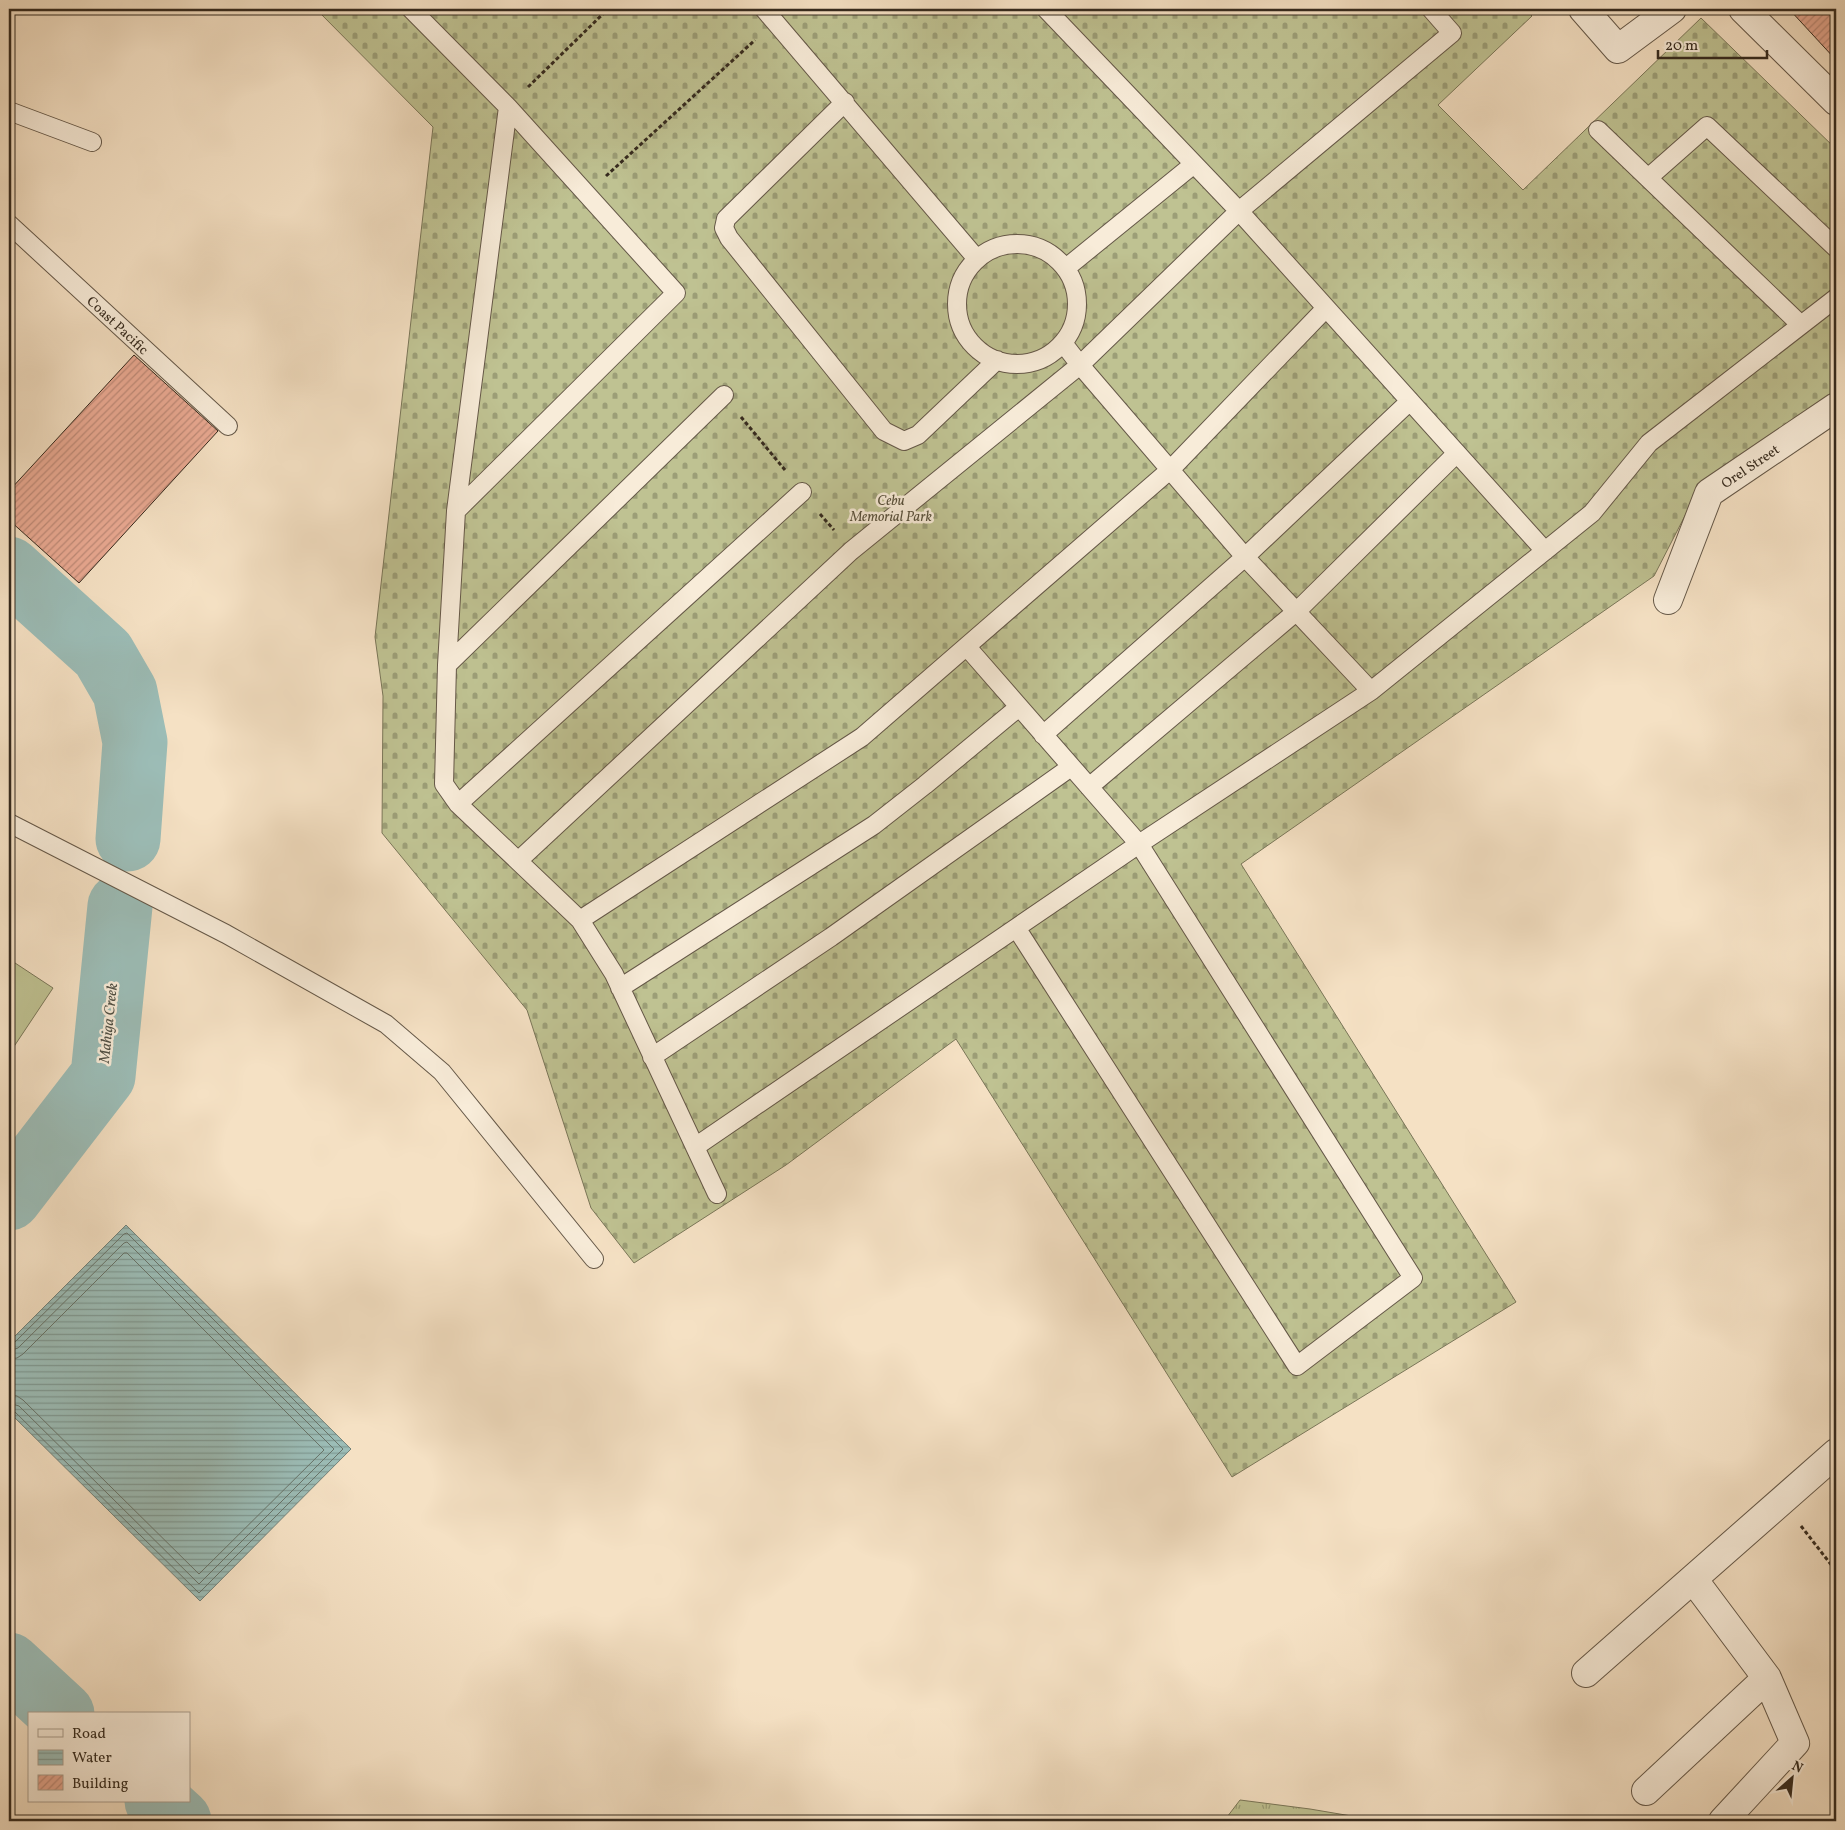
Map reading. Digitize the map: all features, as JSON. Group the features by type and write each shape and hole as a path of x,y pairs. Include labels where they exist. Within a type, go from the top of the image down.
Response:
{"street":[{"path":"1583,9 1618,49 1672,9"},
{"path":"1743,9 1836,102"},
{"name":"Orel Street","path":"1668,600 1709,493 1836,407"},
{"path":"1586,1673 1836,1453"},
{"path":"1693,1579 1767,1678 1795,1743 1723,1821"},
{"path":"1646,1791 1767,1678"}],"lane":[{"path":"411,9 508,106 676,293 456,511"},
{"path":"1046,9 1239,212 1546,551"},
{"path":"518,861 851,551 1080,365 1239,212 1452,33 1431,9"},
{"path":"770,15 977,259"},
{"path":"845,102 726,219 724,228 729,238 884,431 904,442 918,435 997,360"},
{"path":"508,106 456,511 446,665 444,784 458,804 580,920 614,974 717,1194"},
{"path":"9,111 92,142"},
{"path":"1648,178 1707,126 1836,248"},
{"path":"1598,130 1801,325"},
{"path":"1066,268 1194,164"},
{"name":"Coast Pacific","path":"9,224 228,426"},
{"path":"1007,244 1023,244 1039,248 1054,256 1066,268 1074,282 1078,298 1076,314 1072,330 1063,343 1048,355 1032,362 1015,364 997,360 981,352 968,339 960,324 957,306 959,288 966,272 977,259 991,249 1007,244"},
{"path":"695,1147 1139,844 1371,692 1592,513 1649,443 1836,298"},
{"path":"580,920 862,737 1171,469 1326,308"},
{"path":"1063,343 1245,557 1371,692"},
{"path":"446,665 724,395"},
{"path":"1044,735 1245,557 1410,401"},
{"path":"1089,787 1297,611 1457,453"},
{"path":"458,804 802,492"},
{"path":"967,647 1139,844 1413,1278 1297,1366 1017,929"},
{"path":"620,988 874,825 1019,707"},
{"path":"652,1057 831,937 1071,767"},
{"path":"9,822 226,934 386,1024 442,1072 594,1260"}],"path":[{"path":"508,106 608,9"},
{"path":"587,194 770,15"},
{"path":"1782,1500 1836,1571"}],"green space":[{"name":"Cebu Memorial Park","path":"316,9 1525,9 1532,16 1438,105 1523,190 1701,18 1836,149 1836,396 1692,502 1654,576 1241,864 1516,1302 1232,1477 956,1039 786,1165 634,1263 591,1208 527,1010 382,833 383,696 375,637 433,127"},
{"path":"9,959 53,988 9,1054"},
{"path":"1240,1800 1310,1809 1381,1821 1224,1821"}],"water":[{"path":"126,1225 351,1449 200,1601 9,1412 9,1342"}],"building":[{"path":"1789,9 1836,9 1836,60"},
{"path":"134,355 218,431 79,583 9,520 9,491"}],"waterway":[{"name":"Mahiga Creek","path":"9,569 103,654 125,692 135,742 128,839"},
{"name":"Mahiga Creek","path":"9,1198 103,1076 120,906"},
{"name":"Mahiga Creek","path":"9,1665 60,1712"},
{"name":"Mahiga Creek","path":"158,1802 179,1821"}]}
